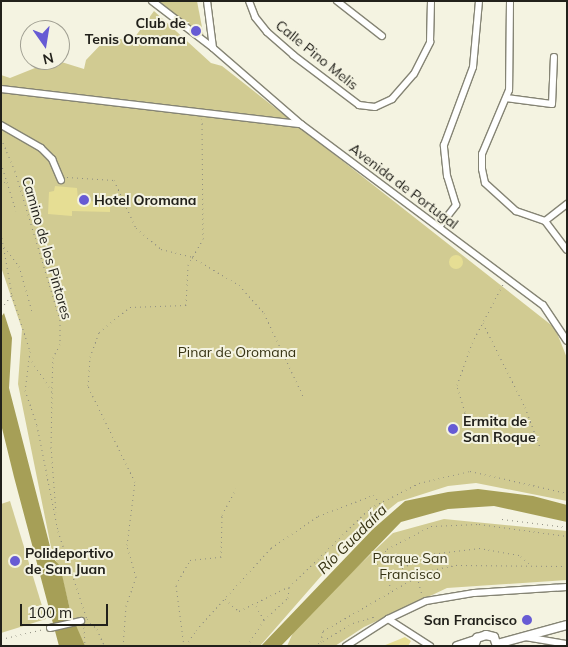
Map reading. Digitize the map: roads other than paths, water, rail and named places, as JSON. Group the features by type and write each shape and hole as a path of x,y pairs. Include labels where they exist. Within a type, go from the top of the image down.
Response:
{"main road":[{"path":"457,646 475,643 488,635 497,645 567,625"}],"street":[{"name":"Avenida de Portugal","path":"152,1 212,48 302,124 543,306 566,339"},
{"path":"207,1 212,48"},
{"name":"Calle Pino Melis","path":"249,1 255,17 267,32 293,55 359,105 374,107 402,91 414,74 430,42 431,1"},
{"path":"337,1 382,36"},
{"path":"439,227 456,205 447,176 444,145 473,66 479,1"},
{"path":"510,1 509,90 482,154 485,183 516,211 545,221 567,250"},
{"path":"506,98 552,104 554,57"},
{"path":"1,89 302,124"},
{"path":"1,125 41,148 52,159 60,178"},
{"path":"545,221 567,204"},
{"path":"346,646 385,621 426,601 474,593 567,587"},
{"path":"50,628 82,620"},
{"path":"385,621 430,646"},
{"path":"524,637 567,644"}],"place":[{"name":"Club de Tenis Oromana","path":"196,31"},
{"name":"Hotel Oromana","path":"84,200"},
{"name":"Ermita de San Roque","path":"453,429"},
{"name":"Polideportivo de San Juan","path":"15,561"},
{"name":"San Francisco","path":"527,620"}],"park label":[{"name":"Pinar de Oromana","path":"237,352"},
{"name":"Parque San Francisco","path":"410,566"}],"water label":[{"name":"Río Guadaíra","path":"352,539"}]}
